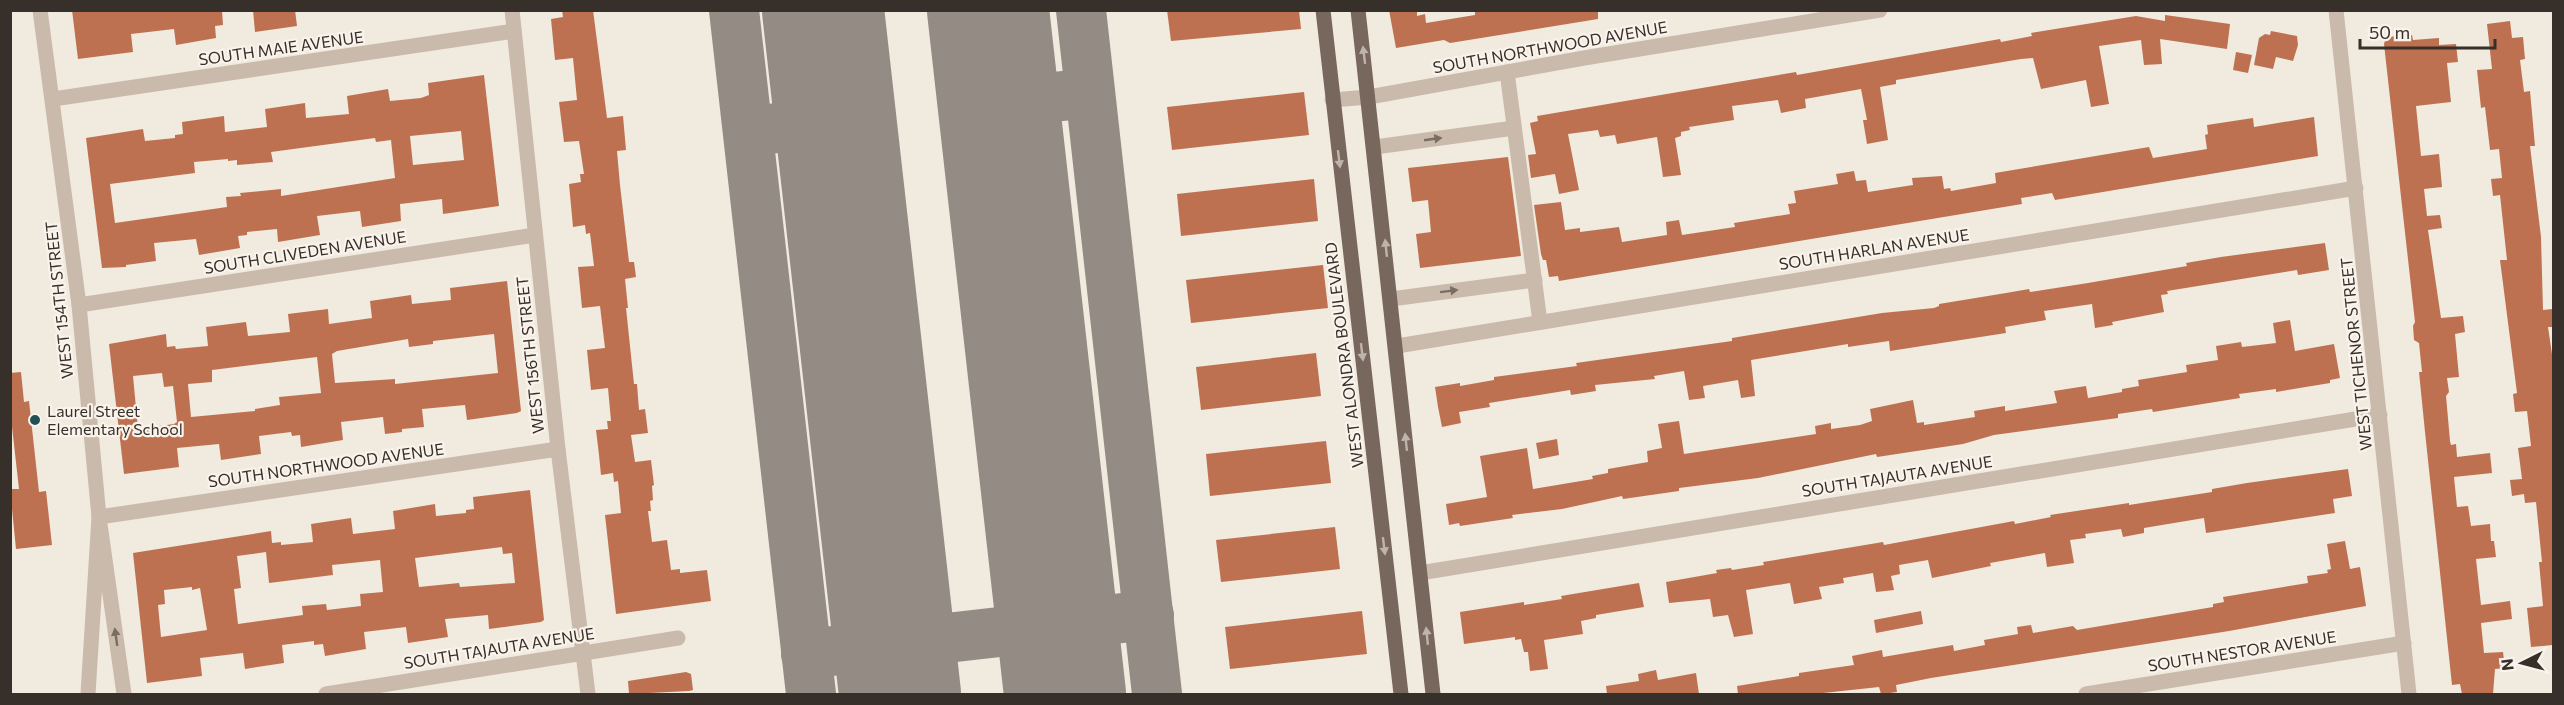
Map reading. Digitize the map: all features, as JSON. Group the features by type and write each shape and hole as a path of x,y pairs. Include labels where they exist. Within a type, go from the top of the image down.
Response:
{"main road":[{"name":"WEST ALONDRA BOULEVARD","path":"1323,10 1401,694"},
{"path":"1358,10 1397,346 1433,694"}],"street":[{"name":"WEST 154TH STREET","path":"40,10 80,304 99,517 88,694"},
{"name":"WEST 156TH STREET","path":"512,10 558,449 588,694"},
{"name":"SOUTH NORTHWOOD AVENUE","path":"1332,100 1369,97 1880,10"},
{"name":"WEST TICHENOR STREET","path":"2336,10 2409,694"},
{"name":"SOUTH MAIE AVENUE","path":"53,99 514,32"},
{"path":"1507,72 1540,322"},
{"path":"1375,147 1514,128"},
{"name":"SOUTH HARLAN AVENUE","path":"1397,346 2356,188"},
{"name":"SOUTH CLIVEDEN AVENUE","path":"80,304 536,235"},
{"path":"1391,299 1535,280"},
{"name":"SOUTH TAJAUTA AVENUE","path":"1420,573 2380,415"},
{"name":"SOUTH NORTHWOOD AVENUE","path":"99,517 558,449"},
{"path":"99,517 124,694"},
{"name":"SOUTH TAJAUTA AVENUE","path":"326,694 678,638"},
{"name":"SOUTH NESTOR AVENUE","path":"2086,694 2163,688 2404,643"}],"building":[{"path":"72,10 222,10 223,25 215,26 216,38 176,45 174,29 131,34 133,52 78,59"},
{"path":"253,10 295,10 297,26 255,32"},
{"path":"562,10 593,10 607,118 623,116 626,150 617,151 629,262 634,262 636,277 625,279 628,308 626,308 634,384 637,384 639,410 645,409 648,433 631,435 635,462 651,460 654,485 652,486 653,500 650,501 651,511 648,511 652,542 667,540 671,570 680,569 680,573 707,570 711,601 616,614 605,515 621,513 618,481 614,482 613,473 601,475 596,430 608,429 607,421 611,421 608,388 591,390 587,350 605,348 600,306 582,308 578,267 594,266 590,233 586,234 585,225 573,227 569,184 581,182 580,174 584,174 579,141 564,142 559,102 577,100 573,58 555,60 551,19 563,17"},
{"path":"1167,10 1299,10 1301,29 1171,41"},
{"path":"1389,10 1417,10 1417,16 1425,14 1426,23 1475,15 1475,10 1598,10 1598,19 1450,43 1444,40 1396,48"},
{"path":"2165,15 2230,24 2227,49 2160,39 2162,64 2144,65 2141,40 2099,46 2109,104 2091,107 2086,80 2041,89 2033,58 2021,59 1896,80 1896,84 1880,87 1888,140 1867,144 1863,120 1867,120 1861,89 1805,99 1806,108 1781,113 1778,100 1732,106 1734,120 1689,127 1690,130 1681,132 1681,136 1675,138 1681,175 1663,177 1657,137 1617,144 1615,135 1600,137 1598,130 1568,134 1579,190 1559,194 1555,174 1531,178 1528,155 1536,154 1530,123 1538,121 1537,116 1796,72 1797,75 2000,39 2001,42 2032,36 2031,33 2136,16 2165,21"},
{"path":"2510,21 2512,38 2523,37 2525,59 2520,60 2524,92 2530,91 2535,146 2530,146 2541,237 2543,310 2552,309 2553,322 2553,327 2548,327 2553,361 2553,645 2531,647 2527,608 2543,606 2539,562 2542,562 2536,502 2525,503 2524,494 2512,496 2510,480 2522,479 2518,448 2531,446 2527,411 2515,412 2513,394 2517,393 2500,260 2507,260 2500,195 2493,196 2491,179 2502,178 2499,149 2490,150 2485,107 2481,108 2477,70 2492,69 2487,24"},
{"path":"2271,31 2297,36 2298,45 2293,61 2276,57 2273,69 2254,65 2259,38 2265,34 2270,35"},
{"path":"2412,35 2413,40 2439,38 2439,45 2456,44 2458,62 2447,63 2451,102 2416,106 2421,156 2439,154 2442,187 2424,189 2427,216 2440,215 2442,228 2428,230 2441,318 2463,316 2465,332 2455,334 2459,377 2447,378 2449,392 2446,396 2450,441 2451,445 2456,444 2457,457 2490,453 2492,473 2454,477 2457,507 2468,506 2471,526 2490,524 2491,541 2494,541 2496,557 2476,559 2481,605 2510,601 2512,619 2481,623 2484,653 2503,652 2505,668 2495,669 2493,694 2462,694 2460,684 2452,685 2419,372 2422,372 2419,343 2414,340 2415,322 2384,44 2386,37"},
{"path":"2236,52 2252,55 2248,73 2233,70"},
{"path":"484,75 499,206 443,214 442,199 400,204 401,221 362,227 360,211 317,216 320,235 278,242 277,229 247,232 247,235 238,236 240,248 199,255 196,239 154,243 156,261 126,265 126,267 102,268 86,138 143,129 145,141 175,138 175,135 183,134 182,122 224,116 225,132 267,127 265,109 305,103 306,118 349,114 347,96 388,89 390,101 421,98 429,95 428,83","holes":["461,131 464,160 413,165 410,136","375,138 376,142 391,140 395,178 281,196 281,189 240,193 241,196 226,197 227,207 115,223 110,184 195,173 194,162 228,159 228,161 237,160 237,165 273,162 271,152"]},
{"path":"1304,92 1309,135 1172,150 1167,107"},
{"path":"2314,117 2318,156 2055,200 2052,193 2021,198 2022,204 1559,281 1558,276 1549,277 1546,260 1543,260 1541,254 1534,205 1561,202 1565,230 1580,228 1580,232 1619,227 1622,242 1667,235 1666,222 1679,220 1682,235 1735,227 1734,223 1790,214 1788,204 1796,203 1794,191 1838,184 1836,174 1854,171 1856,181 1866,180 1868,192 1913,185 1912,178 1942,176 1944,189 1950,188 1951,191 1996,183 1995,173 2149,147 2153,158 2207,149 2205,135 2208,134 2207,125 2253,118 2254,127"},
{"path":"1508,157 1521,256 1420,268 1416,234 1431,232 1428,200 1412,202 1408,168"},
{"path":"1314,179 1318,221 1181,236 1177,194"},
{"path":"2325,243 2329,270 2298,275 2297,270 2167,291 2168,294 2161,295 2164,312 2112,322 2113,325 2095,328 2092,304 2044,311 2046,320 2005,327 2006,333 1890,351 1889,341 1848,347 1848,344 1751,360 1755,396 1741,398 1738,380 1703,386 1705,398 1689,400 1684,371 1654,376 1655,379 1595,385 1596,391 1571,395 1570,390 1489,403 1490,407 1459,412 1461,423 1442,427 1438,407 1435,387 1460,383 1460,386 1494,380 1494,377 1577,366 1576,363 1732,341 1732,338 1882,313 1934,308 1939,304 2029,289 2030,292 2088,283 2187,266 2186,263 2221,257"},
{"path":"1323,265 1328,308 1191,323 1186,280"},
{"path":"507,281 521,411 467,420 465,405 422,409 424,427 402,429 402,432 385,434 383,417 341,422 343,440 301,447 300,435 292,436 291,432 259,436 261,454 221,460 219,444 177,448 179,467 124,474 109,344 166,334 167,347 175,346 176,349 208,346 206,327 246,322 248,336 290,332 288,314 328,309 329,324 372,318 370,301 411,295 412,304 451,300 450,288","holes":["494,334 498,373 395,384 395,379 335,383 332,354 337,351 408,339 409,347 433,344 433,341","317,357 321,393 279,397 280,405 255,409 255,411 191,417 188,384 212,382 212,370","162,373 164,387 173,386 177,422 138,429 133,376"]},
{"path":"2290,320 2295,351 2334,344 2340,378 2330,380 2330,383 2276,392 2276,389 2239,394 2240,398 2153,412 2152,409 2118,414 2118,418 1994,435 1963,444 1877,457 1876,454 1758,478 1679,488 1679,491 1623,499 1622,496 1562,509 1512,515 1513,518 1460,526 1459,523 1449,525 1446,504 1487,497 1480,456 1527,448 1533,489 1593,479 1592,476 1608,473 1608,469 1648,462 1647,451 1662,448 1658,424 1679,421 1684,454 1816,434 1815,426 1831,423 1831,429 1860,425 1872,421 1870,409 1913,400 1917,423 1924,422 1924,425 1975,417 1974,411 2005,406 2005,411 2057,403 2054,391 2086,386 2088,398 2122,392 2122,389 2139,386 2138,380 2187,372 2186,365 2218,360 2216,346 2241,342 2242,347 2276,343 2273,323"},
{"path":"1316,353 1321,396 1201,410 1196,367"},
{"path":"21,372 24,402 29,401 39,492 46,491 52,545 16,549 10,489 19,489 10,409 10,373"},
{"path":"1557,439 1559,455 1539,459 1536,443"},
{"path":"1326,441 1331,483 1210,496 1206,454"},
{"path":"2348,469 2352,496 2333,499 2335,513 2206,533 2204,518 2144,528 2144,533 2123,537 2121,529 2085,534 2086,538 2070,540 2074,563 2047,567 2045,553 1990,563 1991,566 1932,578 1928,560 1899,565 1900,574 1891,576 1894,590 1876,592 1873,573 1843,578 1844,583 1819,587 1822,599 1794,604 1790,583 1746,590 1753,634 1734,637 1728,615 1713,617 1710,599 1669,603 1666,582 1717,573 1716,570 1764,565 1763,562 1883,542 1884,545 2014,521 2015,524 2051,517 2050,515 2129,503 2129,505 2212,492 2212,489 2247,483"},
{"path":"530,490 544,620 541,622 489,629 488,615 445,619 448,637 408,643 406,627 364,632 366,649 325,656 323,644 314,645 314,641 282,645 284,663 245,669 243,653 200,658 202,676 147,683 133,553 271,531 272,543 281,542 281,545 313,542 311,524 351,518 353,534 395,529 393,511 435,504 436,516 466,513 466,510 474,509 473,497","holes":["502,547 503,554 512,553 515,583 460,587 459,583 419,587 415,558","266,552 269,583 333,575 332,565 380,560 383,592 360,594 361,606 327,610 326,604 302,606 303,615 238,624 234,589 241,588 237,556","200,588 207,630 161,637 158,605 165,604 164,590"]},
{"path":"1335,527 1340,569 1221,582 1216,540"},
{"path":"2345,541 2350,569 2360,567 2366,606 2229,631 1931,678 1896,685 1897,692 1883,694 1879,687 1814,694 1738,694 1737,686 1799,676 1799,673 1854,665 1852,656 1882,650 1883,657 1953,645 1954,651 1985,645 1984,640 2018,634 2017,627 2031,625 2033,633 2073,626 2077,630 2213,607 2213,604 2224,602 2223,597 2308,583 2307,576 2328,573 2327,570 2331,569 2327,544"},
{"path":"1639,583 1644,607 1596,615 1596,618 1581,621 1583,634 1544,640 1548,669 1530,671 1528,652 1524,652 1521,639 1515,640 1515,637 1464,644 1460,612 1524,602 1524,605 1562,599 1561,596"},
{"path":"1362,611 1367,654 1230,669 1225,627"},
{"path":"1921,611 1923,624 1876,633 1874,620"},
{"path":"1656,670 1658,680 1696,673 1699,694 1607,694 1606,686 1639,681 1638,674"},
{"path":"686,672 691,674 693,690 629,694 628,681"}],"taxiway":[{"path":"734,10 811,694"},
{"path":"1081,10 1157,694"},
{"path":"999,103 1090,93"},
{"path":"749,131 836,122"},
{"path":"806,654 1149,615"}],"runway":[{"path":"823,10 900,694"},
{"path":"988,10 1065,694"}],"place":[{"name":"Laurel Street Elementary School","path":"35,420"}]}
